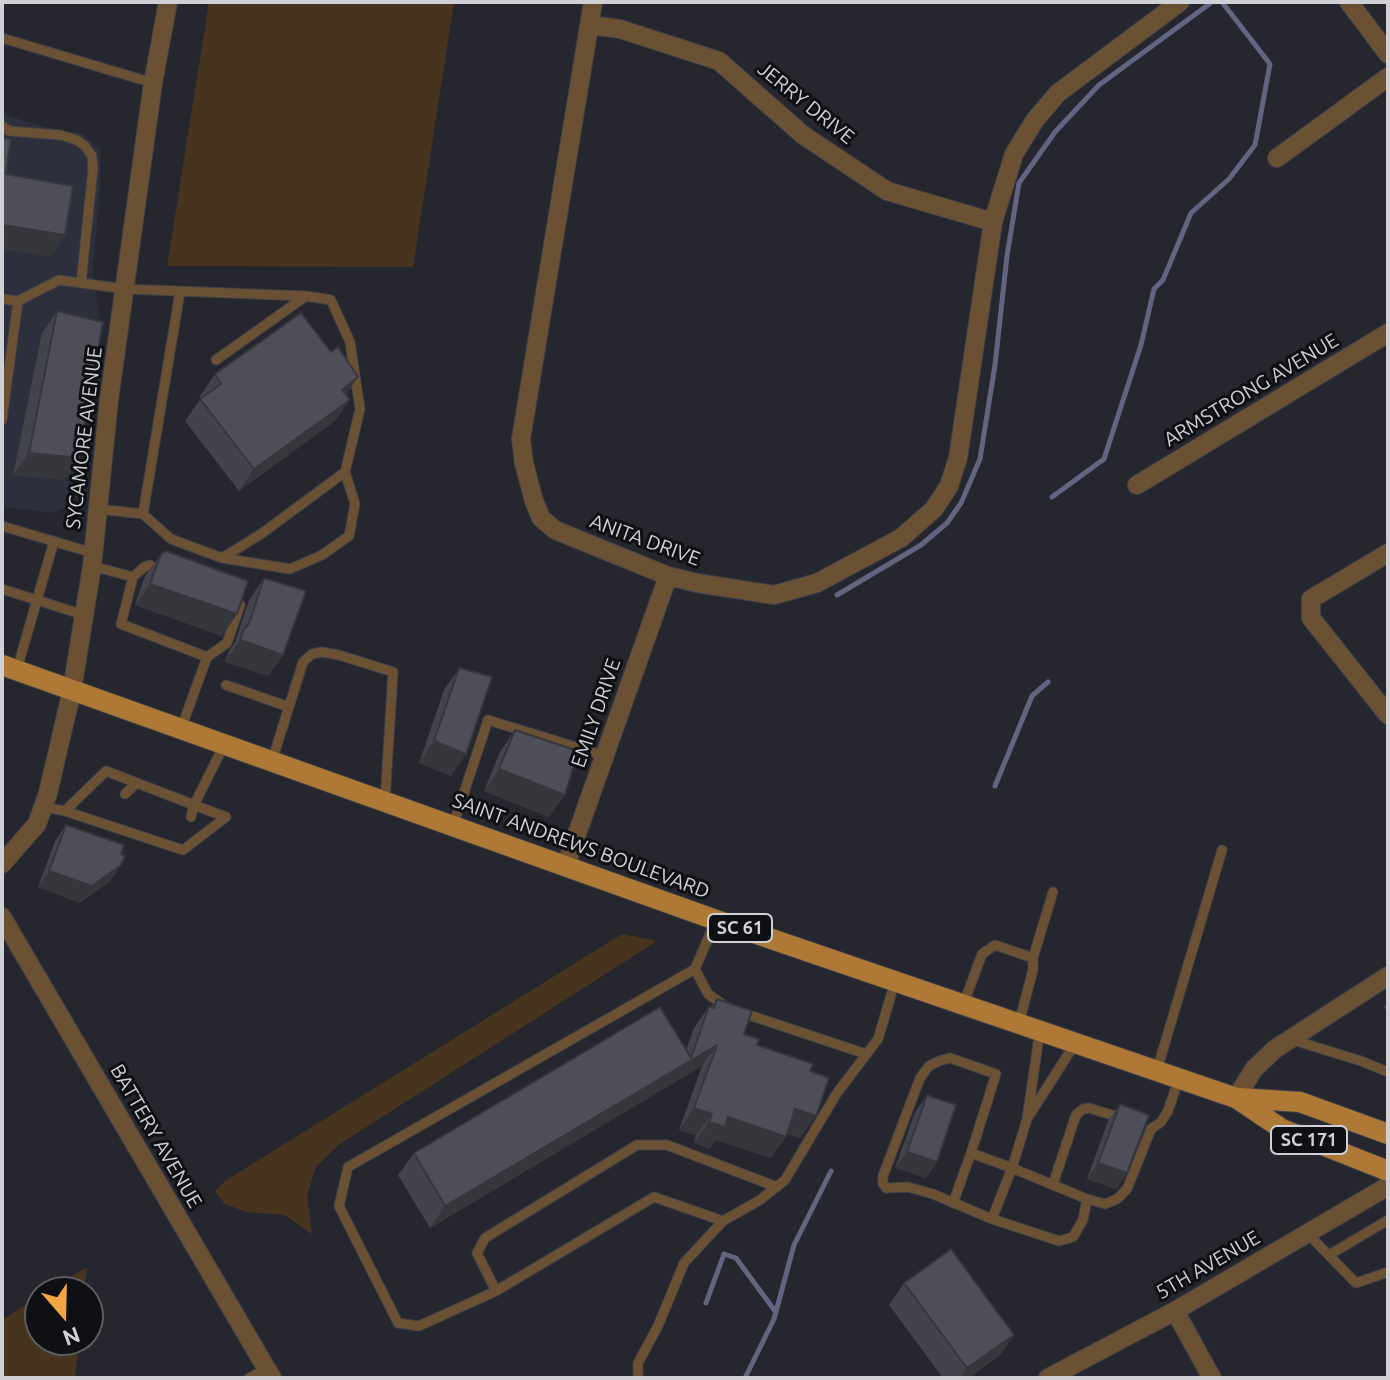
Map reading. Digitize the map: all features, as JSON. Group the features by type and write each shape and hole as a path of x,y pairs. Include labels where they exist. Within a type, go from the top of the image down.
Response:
{"main road":[{"name":"SAINT ANDREWS BOULEVARD","path":"9,667 716,920 1236,1098 1282,1129 1388,1171"},
{"name":"SAINT ANDREWS BOULEVARD","path":"1236,1098 1300,1102 1388,1134"}],"street":[{"name":"SYCAMORE AVENUE","path":"2,864 37,824 44,807 72,690 92,559 109,400 153,83 168,2"},
{"name":"ANITA DRIVE","path":"593,2 521,439 534,501 541,518 555,530 668,576 774,595 817,583 901,538 934,509 949,486 958,458 993,222 1014,154 1035,120 1058,93 1180,2"},
{"path":"1349,2 1388,54"},
{"name":"JERRY DRIVE","path":"590,25 620,29 719,61 803,135 887,191 993,222"},
{"path":"1277,158 1388,77"},
{"name":"ARMSTRONG AVENUE","path":"1137,485 1388,333"},
{"path":"1388,553 1311,599 1311,618 1388,715"},
{"name":"EMILY DRIVE","path":"566,865 668,576"},
{"name":"BATTERY AVENUE","path":"2,917 269,1374"},
{"path":"1236,1098 1254,1069 1275,1049 1388,976"},
{"name":"5TH AVENUE","path":"1048,1378 1175,1311 1388,1186"},
{"path":"1175,1311 1212,1378"}],"lane":[{"path":"2,38 153,83"},
{"path":"2,126 9,131 60,135 77,140 92,156 81,283"},
{"path":"2,299 18,301 59,280 125,289 306,296 331,300 350,342 360,409 345,472 355,504 349,536 322,555 290,569 222,558 171,539 143,514 98,509"},
{"path":"143,514 180,292"},
{"path":"216,360 306,296"},
{"path":"2,420 18,301"},
{"path":"222,558 261,534 345,472"},
{"path":"2,526 54,541 133,577"},
{"path":"9,667 36,601 54,541"},
{"path":"150,565 133,577 121,624 207,657"},
{"path":"2,589 84,615"},
{"path":"181,729 207,657 227,643 242,598"},
{"path":"271,761 303,662 312,654 339,655 393,672 385,801"},
{"path":"226,685 289,707"},
{"path":"453,826 488,720 605,756"},
{"path":"191,817 224,745"},
{"path":"44,807 122,825 166,840 183,850 226,817 106,771 65,811"},
{"path":"125,794 137,783"},
{"path":"148,801 158,791"},
{"path":"169,809 179,799"},
{"path":"1157,1070 1222,850"},
{"path":"1019,1023 1033,970 1033,958 1053,892"},
{"path":"716,920 695,969 348,1167 339,1206 398,1323 419,1326 496,1291 654,1197 723,1221"},
{"path":"964,1003 982,954 995,945 1033,958"},
{"path":"695,969 708,994 725,1006 866,1054"},
{"path":"638,1378 638,1363 658,1326 684,1263 723,1221 760,1200 785,1180 837,1093 878,1039 895,982"},
{"path":"992,1219 1027,1119 1040,1030"},
{"path":"1289,1039 1388,1072"},
{"path":"1027,1119 1076,1042"},
{"path":"953,1203 996,1074 950,1058 929,1066 920,1078 883,1176 886,1188 908,1187 933,1194 953,1203 992,1219 1059,1241 1073,1237 1083,1220 1087,1199"},
{"path":"971,1153 1105,1204 1117,1199 1127,1189 1151,1129 1161,1122 1168,1111 1179,1078"},
{"path":"1053,1184 1076,1115 1089,1108 1126,1119"},
{"path":"1138,1124 1151,1129"},
{"path":"496,1291 477,1253 485,1238 637,1145 667,1145 777,1187"},
{"path":"1329,1255 1388,1220"},
{"path":"1307,1233 1356,1283 1388,1272"},
{"path":"249,1378 269,1374"}],"shaded area":[{"path":"209,2 454,2 413,267 167,266"},
{"path":"2,109 9,116 83,134 101,149 93,271 101,333 72,505 53,513 2,507"},
{"path":"622,934 657,941 340,1144 316,1167 307,1195 312,1234 285,1215 246,1212 225,1204 215,1191 225,1181"},
{"path":"87,1267 86,1276 73,1276"},
{"path":"24,1306 24,1356 77,1356 75,1378 2,1378 2,1320"}],"building":[{"path":"2,138 11,139 6,174 73,186 65,235 2,225"},
{"path":"57,311 103,322 79,458 29,453"},
{"path":"301,313 331,352 338,347 358,377 342,390 350,400 254,469 200,399 221,384 215,374"},
{"path":"166,551 248,581 237,614 150,584 161,554"},
{"path":"264,578 306,591 283,655 240,640 249,624"},
{"path":"459,668 492,677 466,754 434,741"},
{"path":"515,730 578,751 565,795 499,769"},
{"path":"66,825 124,845 121,854 125,856 121,865 92,886 49,871"},
{"path":"717,999 752,1011 744,1034 759,1039 757,1045 813,1064 810,1071 829,1078 816,1116 795,1109 786,1137 728,1117 725,1127 709,1122 712,1114 694,1108 717,1045 445,1206 414,1153 660,1007 691,1058 709,1006 714,1008"},
{"path":"927,1095 956,1105 937,1162 907,1152"},
{"path":"1120,1104 1149,1115 1127,1173 1098,1163"},
{"path":"951,1249 1014,1335 967,1368 904,1283"}],"waterway":[{"path":"837,595 921,545 947,523 961,503 980,459 1019,183 1055,132 1099,85 1212,2"},
{"path":"1052,497 1104,459 1141,345 1154,289 1163,280 1191,213 1229,179 1255,145 1270,64 1222,2"},
{"path":"995,786 1032,696 1048,682"},
{"path":"745,1378 774,1319 794,1245 831,1171"},
{"path":"706,1303 724,1254 736,1258 775,1311"}]}
